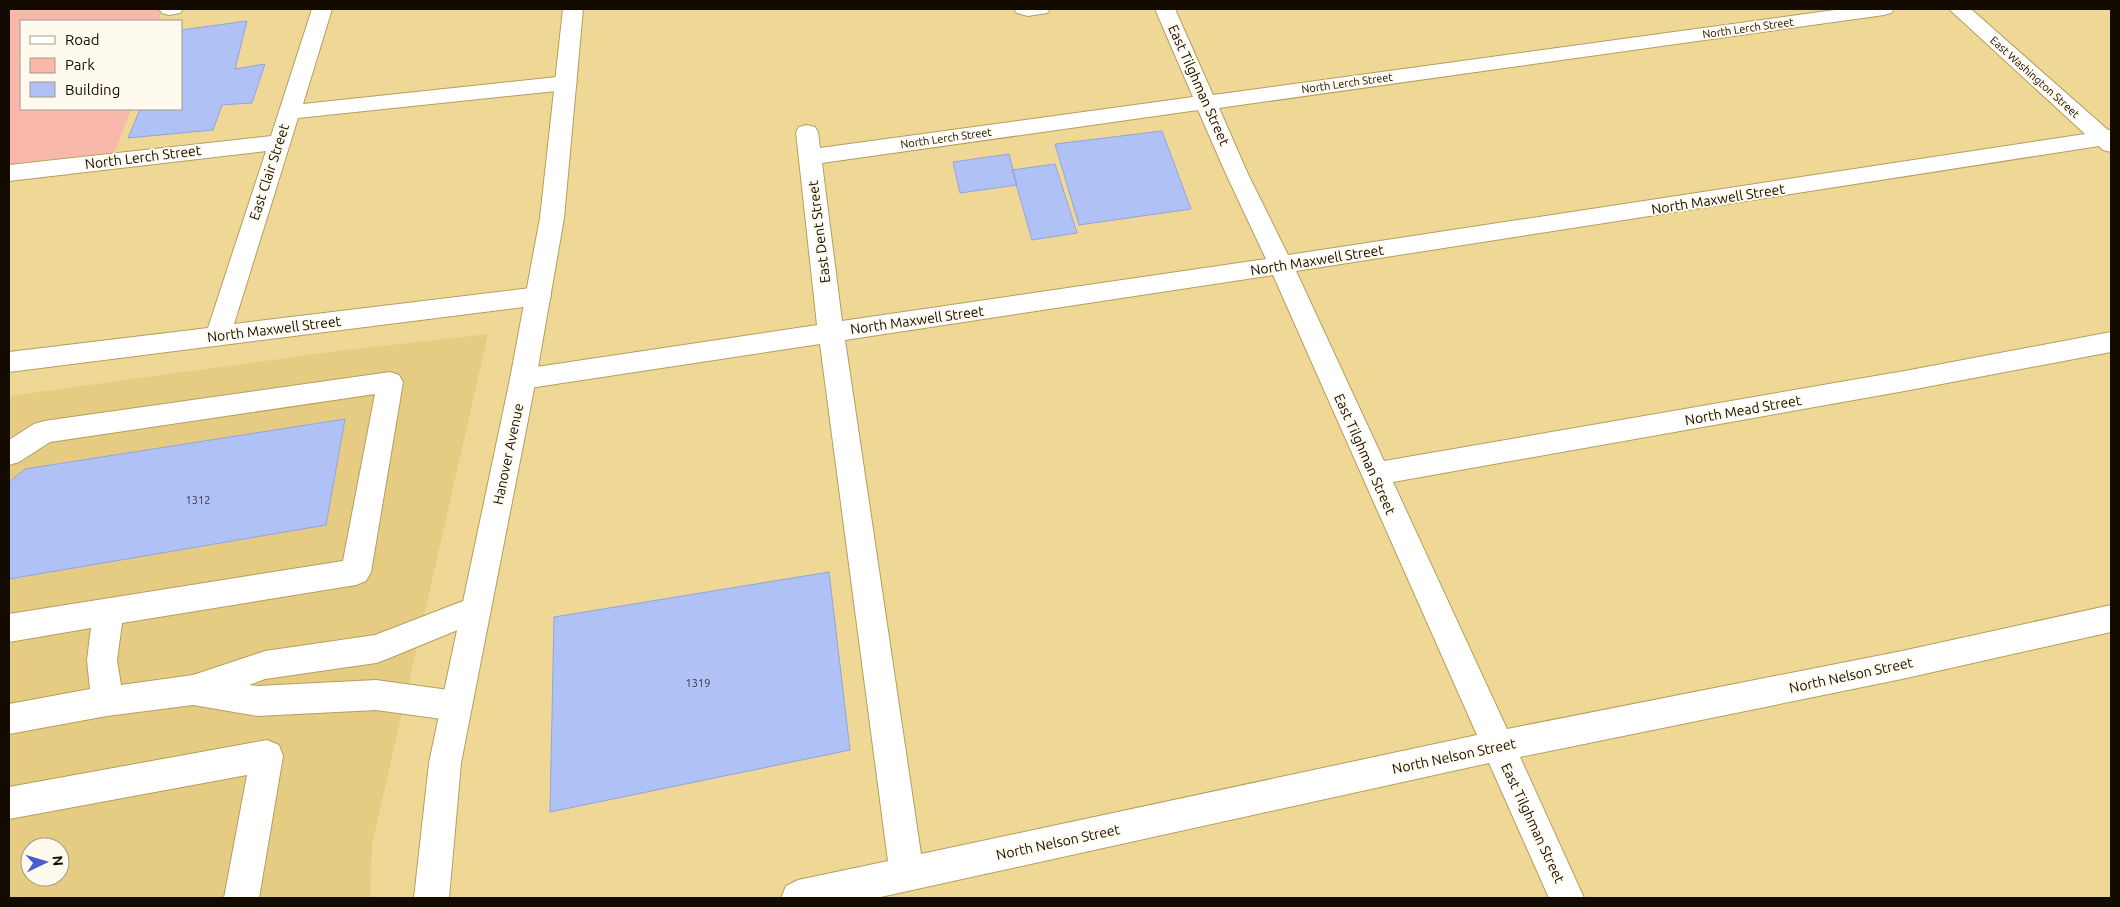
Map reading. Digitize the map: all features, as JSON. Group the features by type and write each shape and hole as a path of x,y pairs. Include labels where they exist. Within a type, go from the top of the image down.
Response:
{"street":[{"name":"East Clair Street","path":"218,336 278,142 322,9"},
{"name":"Hanover Avenue","path":"430,898 445,763 523,379 552,218 573,9"},
{"path":"1024,9 1040,9"},
{"name":"East Tilghman Street","path":"1165,9 1567,898"},
{"name":"North Lerch Street","path":"810,157 1884,9"},
{"name":"East Washington Street","path":"1959,9 2109,140"},
{"path":"288,112 566,83"},
{"name":"East Dent Street","path":"807,132 831,333 907,874"},
{"name":"North Maxwell Street","path":"523,379 2109,140"},
{"name":"North Lerch Street","path":"9,173 278,142"},
{"name":"North Maxwell Street","path":"9,362 539,296"},
{"name":"North Mead Street","path":"1375,474 1910,380 2111,342"},
{"path":"9,454 44,432 390,382 356,572 9,628"},
{"path":"9,719 107,700 193,690 264,665 376,649 476,609"},
{"path":"107,700 102,660 109,611"},
{"name":"North Nelson Street","path":"798,898 1498,746 1902,665 2111,619"},
{"path":"193,690 258,701 376,695 456,706"},
{"path":"9,804 267,756 242,898"}],"shaded area":[{"path":"488,334 372,845 370,898 9,898 9,396 337,351"}],"green space":[{"path":"9,9 160,9 161,20 20,20 20,110 131,110 115,152 9,164"}],"building":[{"path":"247,21 235,69 265,64 252,103 222,105 213,130 128,138 140,110 182,110 182,30"},
{"path":"1162,131 1191,209 1079,225 1055,144"},
{"path":"1009,154 1017,185 960,193 953,162"},
{"path":"1055,164 1077,233 1032,240 1012,170"},
{"path":"345,419 326,525 9,579 9,482 25,469"},
{"path":"829,572 850,750 550,812 554,617"}]}
